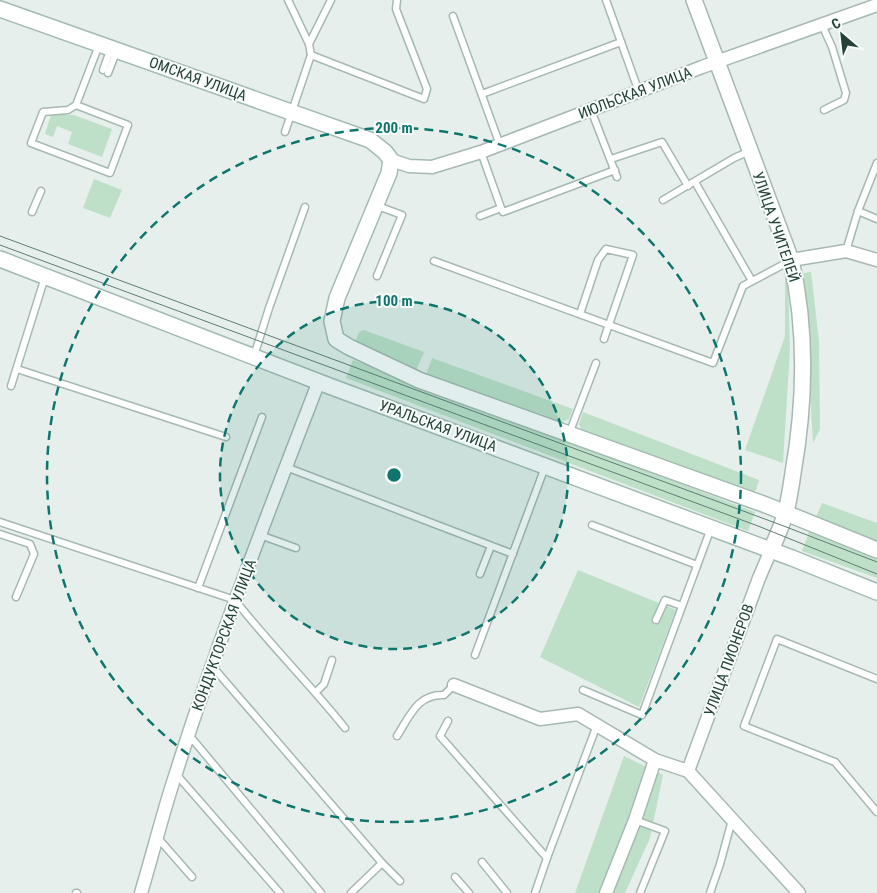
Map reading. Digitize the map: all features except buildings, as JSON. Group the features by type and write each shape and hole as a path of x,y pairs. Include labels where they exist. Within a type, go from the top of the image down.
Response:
{"main road":[{"name":"УЛИЦА УЧИТЕЛЕЙ","path":"694,0 791,260 797,286 800,316 801,414 786,513 771,550"},
{"name":"ОМСКАЯ УЛИЦА","path":"0,9 370,140 385,152 391,160"},
{"path":"391,160 389,173 374,204 337,298 332,321 336,339 349,348 419,380 786,513 877,550"},
{"name":"УРАЛЬСКАЯ УЛИЦА","path":"0,259 771,550 877,592"}],"street":[{"name":"ИЮЛЬСКАЯ УЛИЦА","path":"391,160 409,166 432,167 481,152 716,62 877,5"},
{"path":"791,260 846,251 877,260"},
{"name":"КОНДУКТОРСКАЯ УЛИЦА","path":"141,893 176,774 212,666 235,600 319,381"},
{"name":"УЛИЦА ПИОНЕРОВ","path":"688,771 771,550"},
{"path":"454,685 540,719 578,714 655,760 688,771 796,892"},
{"path":"606,893 635,820 655,760"}],"lane":[{"path":"285,132 311,55 288,0"},
{"path":"308,44 331,0"},
{"path":"311,55 424,99 428,89 396,9 396,0"},
{"path":"606,0 639,92"},
{"path":"453,16 500,145"},
{"path":"822,25 832,47 846,93 844,100 824,110"},
{"path":"482,94 621,42"},
{"path":"106,71 109,48"},
{"path":"76,105 128,125 110,173 31,143 43,112 68,110 76,105 109,48"},
{"path":"481,152 503,212 616,173 591,110"},
{"path":"610,159 662,142 688,186"},
{"path":"663,200 734,158 750,151"},
{"path":"846,251 858,211 877,163"},
{"path":"695,182 752,281"},
{"path":"32,212 41,191"},
{"path":"374,204 402,215 377,276"},
{"path":"254,356 305,207"},
{"path":"480,216 501,208"},
{"path":"858,211 877,219"},
{"path":"580,314 598,260 606,249 634,255 604,339"},
{"path":"434,261 713,363 743,286 791,260"},
{"path":"11,386 45,277"},
{"path":"569,434 596,363"},
{"path":"17,368 226,437"},
{"path":"198,588 262,417"},
{"path":"286,466 512,554"},
{"path":"475,655 546,466"},
{"path":"0,522 235,600 345,728"},
{"path":"592,525 697,565"},
{"path":"583,690 642,715 711,528"},
{"path":"0,534 30,544 34,554 16,596"},
{"path":"260,535 296,548"},
{"path":"480,574 491,546"},
{"path":"656,620 665,600 682,606"},
{"path":"877,679 777,638 744,726 835,762 877,812"},
{"path":"316,692 324,684 332,660"},
{"path":"212,666 382,863 400,881"},
{"path":"397,736 420,701 435,695 444,695 454,685"},
{"path":"448,720 440,736 547,858"},
{"path":"535,893 597,726"},
{"path":"189,735 321,893"},
{"path":"176,774 280,893"},
{"path":"710,893 732,819"},
{"path":"635,820 665,831 640,893"},
{"path":"157,837 192,877"},
{"path":"482,862 507,893"},
{"path":"351,893 382,863"},
{"path":"455,877 469,893"}],"green space":[{"path":"51,115 74,115 112,129 102,157 68,144 72,132 57,126 53,137 45,134"},
{"path":"94,179 122,190 110,218 83,208"},
{"path":"785,272 788,276 790,350 783,463 745,450 785,336"},
{"path":"811,272 819,341 820,429 813,443 803,273"},
{"path":"364,330 424,352 416,371 354,345 359,332"},
{"path":"432,358 573,409 569,419 558,424 428,376 427,372"},
{"path":"353,360 755,512 748,531 346,378"},
{"path":"583,412 759,480 756,490 750,493 582,431 579,424"},
{"path":"822,503 877,523 877,544 817,523 816,517"},
{"path":"809,532 877,556 877,578 802,551"},
{"path":"578,570 676,610 639,707 540,657"},
{"path":"624,756 663,775 650,838 625,893 575,893"}],"tram line":[{"path":"0,236 877,562"},
{"path":"0,245 758,526 877,574"}]}
